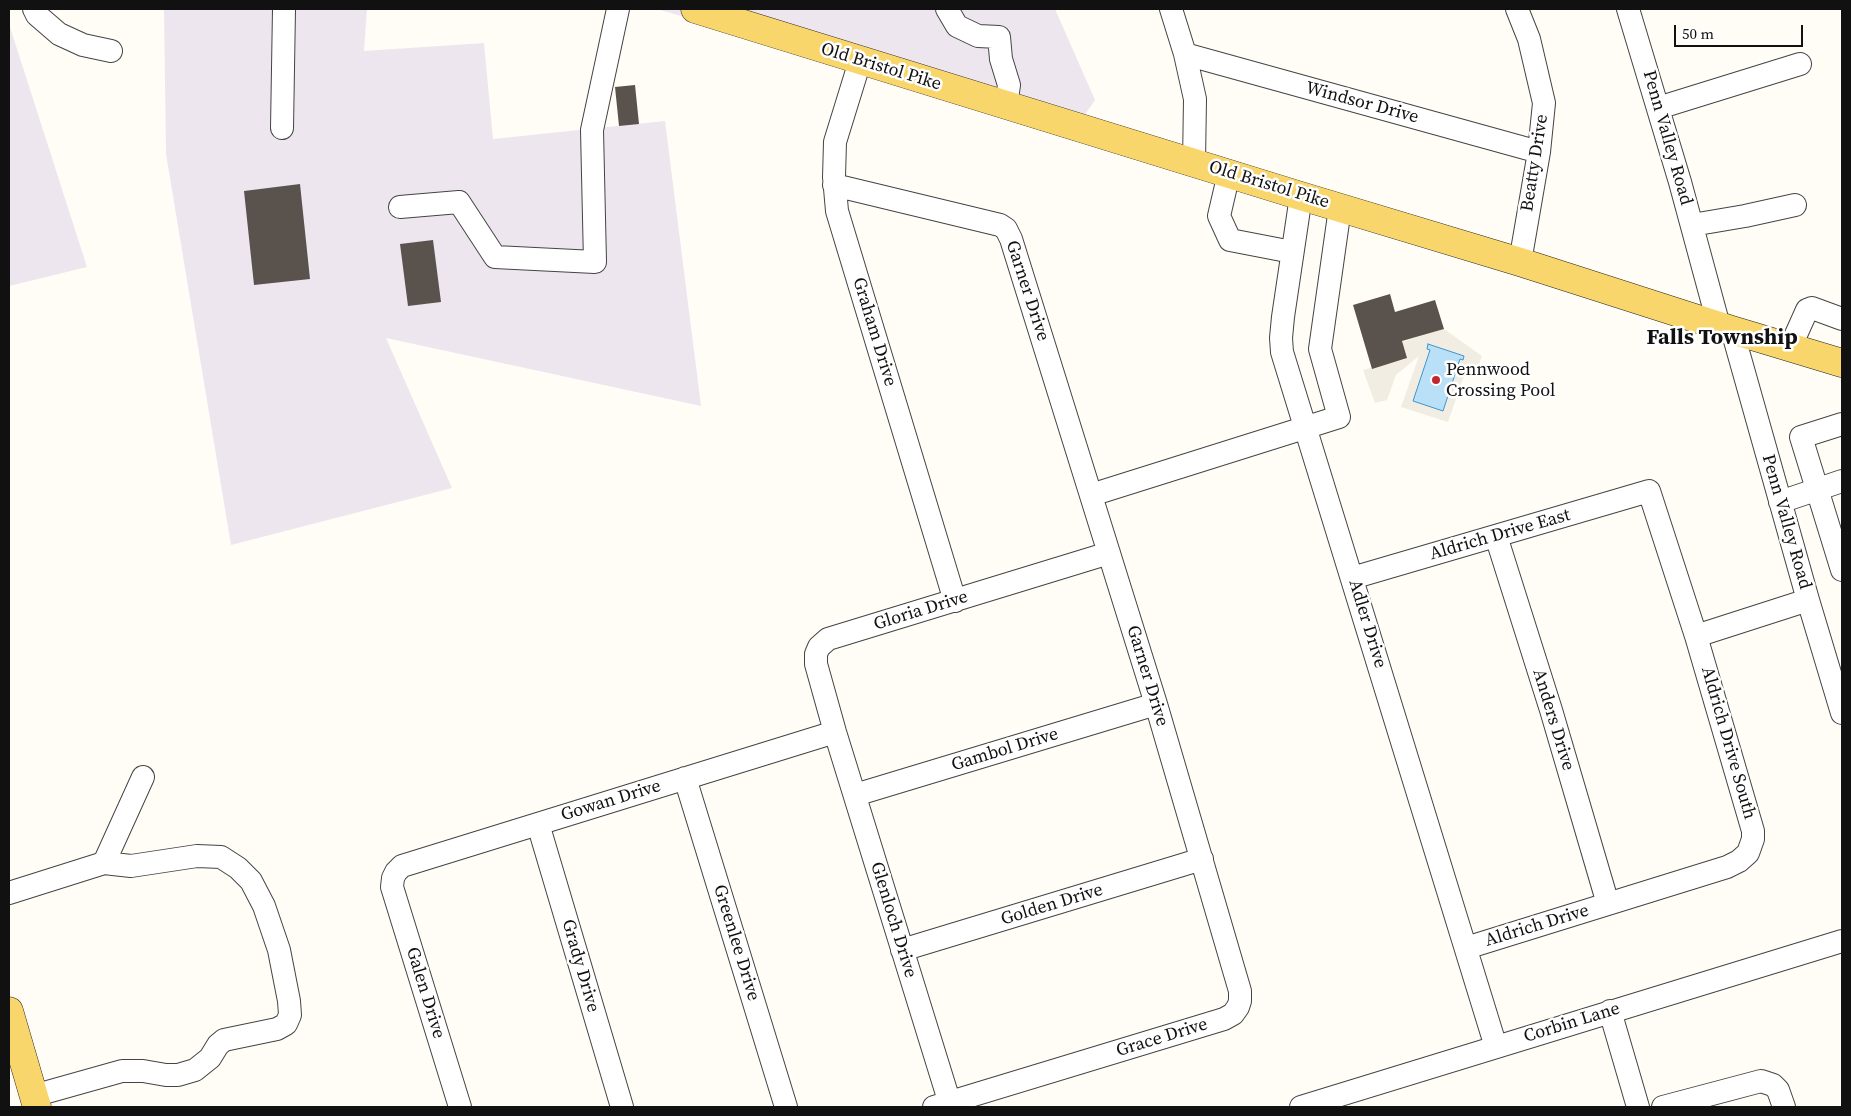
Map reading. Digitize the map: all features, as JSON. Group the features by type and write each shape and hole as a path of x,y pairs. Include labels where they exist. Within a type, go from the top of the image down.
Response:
{"main road":[{"name":"Old Bristol Pike","path":"695,9 1520,262 1725,328 1842,363"},
{"path":"9,1011 35,1102"}],"street":[{"path":"34,9 37,15 59,34 83,45 111,51"},
{"path":"282,128 284,9"},
{"path":"400,208 459,202 494,257 594,262 592,130 618,9"},
{"path":"947,9 957,26 978,36 999,37 1001,59 1010,85 1006,105"},
{"path":"1170,9 1185,54 1195,99 1194,162"},
{"name":"Beatty Drive","path":"1517,9 1529,39 1544,103 1540,152 1520,262"},
{"name":"Penn Valley Road","path":"1628,9 1692,225 1780,502 1841,707"},
{"name":"Windsor Drive","path":"1185,54 1540,152"},
{"name":"Graham Drive","path":"860,61 836,142 834,185 837,211 955,601"},
{"path":"1658,108 1800,64"},
{"path":"1229,173 1219,216 1230,240 1292,252"},
{"name":"Garner Drive","path":"834,185 1000,225 1006,230 1014,248 1091,495 1202,859"},
{"name":"Adler Drive","path":"1301,196 1281,338 1282,352 1496,1047"},
{"path":"1692,225 1795,205"},
{"path":"1091,495 1340,417 1320,348 1340,208"},
{"path":"1790,348 1807,310 1812,308 1842,319"},
{"path":"1842,424 1801,437 1842,570"},
{"path":"1780,502 1842,481"},
{"name":"Aldrich Drive East","path":"1352,578 1648,492"},
{"name":"Aldrich Drive South","path":"1608,904 1728,867 1739,861 1750,848 1753,831 1696,636 1648,492"},
{"name":"Anders Drive","path":"1496,536 1551,710 1608,904"},
{"name":"Gloria Drive","path":"835,732 816,664 816,654 828,639 1109,553"},
{"path":"1696,636 1808,600"},
{"name":"Gambol Drive","path":"855,796 1156,704"},
{"name":"Gowan Drive","path":"393,878 402,866 835,732"},
{"name":"Glenloch Drive","path":"835,732 902,950 945,1106"},
{"path":"104,863 142,777"},
{"name":"Greenlee Drive","path":"685,778 786,1107"},
{"name":"Grady Drive","path":"538,824 622,1107"},
{"path":"9,893 104,863 131,866 198,856 221,857 238,868 250,882 264,906 279,950 287,983 290,1015 286,1024 277,1029 224,1040 218,1045 210,1058 195,1070 178,1075 122,1071 108,1074 35,1102"},
{"name":"Golden Drive","path":"902,950 1202,859"},
{"name":"Grace Drive","path":"945,1106 1233,1014 1240,1001 1240,991 1202,859"},
{"name":"Galen Drive","path":"393,878 392,887 460,1107"},
{"name":"Aldrich Drive","path":"1466,948 1608,904"},
{"name":"Corbin Lane","path":"1301,1107 1842,941"},
{"path":"1610,1011 1638,1107"},
{"path":"1663,1107 1760,1081 1772,1085 1778,1090 1784,1107"}],"shaded area":[{"path":"164,9 367,9 364,51 484,43 493,139 665,121 701,406 386,338 452,488 231,545 166,154"},
{"path":"657,9 1055,9 1095,100 1073,132"},
{"path":"9,24 87,267 9,286"},
{"path":"1444,329 1482,356 1478,366 1468,364 1448,422 1401,407 1419,356 1396,375 1387,400 1375,403 1363,370 1406,359 1402,342","holes":["1430,350 1464,356 1460,359 1443,411 1413,401"]}],"water":[{"name":"Pennwood Crossing Pool","path":"1428,344 1464,356 1463,360 1460,359 1443,411 1413,401 1430,350 1427,349"}],"building":[{"path":"635,85 639,124 619,126 615,87"},
{"path":"300,184 310,279 254,285 244,191"},
{"path":"433,240 441,302 408,306 400,244"},
{"path":"1390,294 1395,312 1435,300 1444,329 1402,341 1407,358 1372,369 1353,305"}],"place":[{"name":"Pennwood Crossing Pool","path":"1436,380"}],"district":[{"name":"Falls Township","path":"1722,338"}]}
